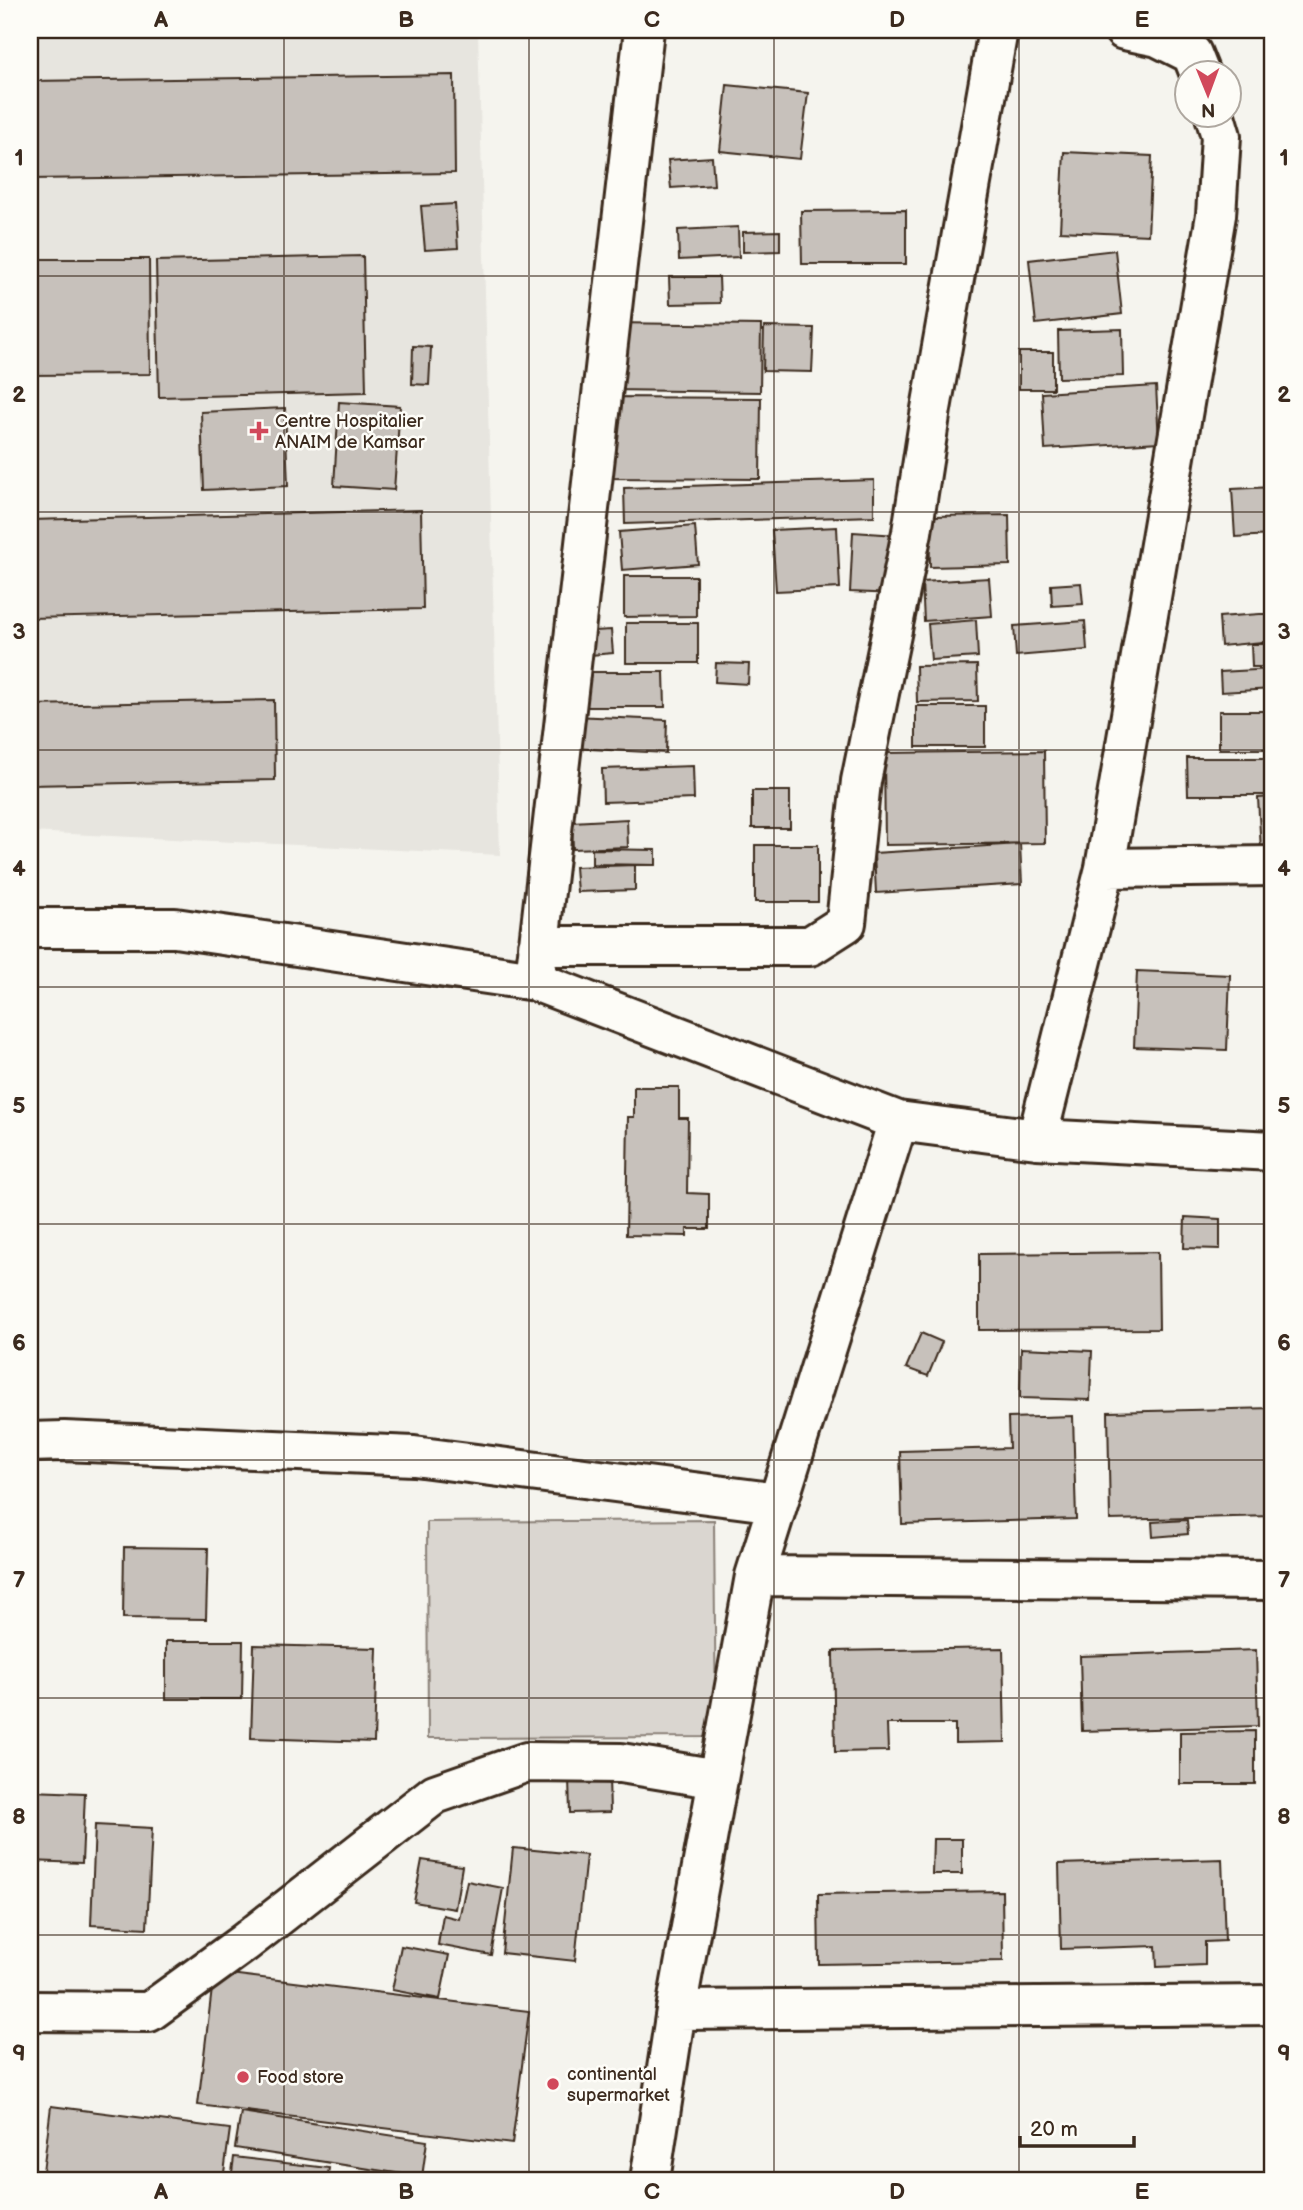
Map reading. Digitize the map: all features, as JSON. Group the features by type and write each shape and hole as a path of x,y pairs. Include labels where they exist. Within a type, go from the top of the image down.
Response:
{"street":[{"path":"537,963 644,30"},
{"path":"30,928 175,928 537,963 810,946 846,923 861,781 912,532 930,409 998,30"},
{"path":"1124,30 1158,37 1192,54 1194,60"},
{"path":"1037,1139 1105,868 1216,215 1219,130"},
{"path":"1105,868 1273,866"},
{"path":"537,963 898,1121 1037,1139 1273,1150"},
{"path":"650,2180 676,2010 755,1576 898,1121"},
{"path":"30,1441 414,1456 778,1503"},
{"path":"755,1576 1273,1580"},
{"path":"30,2011 149,2012 244,1943 435,1794 527,1762 621,1763 718,1779"},
{"path":"676,2010 1273,2004"}],"shaded area":[{"name":"Centre Hospitalier ANAIM de Kamsar","path":"30,30 478,30 500,855 30,832"},
{"path":"714,1520 716,1737 428,1738 427,1522"}],"building":[{"path":"454,75 455,173 30,179 30,81"},
{"path":"727,85 808,93 800,159 720,151"},
{"path":"1064,152 1152,156 1148,235 1060,231"},
{"path":"712,157 714,185 671,188 668,160"},
{"path":"455,204 458,248 425,250 421,206"},
{"path":"906,210 906,264 802,264 801,211"},
{"path":"738,227 739,257 679,260 678,230"},
{"path":"780,231 780,251 743,252 743,232"},
{"path":"1115,250 1122,314 1036,324 1029,260"},
{"path":"363,256 366,392 159,397 156,261"},
{"path":"30,259 149,259 150,374 30,375"},
{"path":"669,277 719,277 720,303 670,304"},
{"path":"612,323 761,325 760,392 611,390"},
{"path":"764,327 814,328 812,372 763,371"},
{"path":"1122,329 1123,376 1059,378 1058,331"},
{"path":"413,346 431,347 429,385 412,384"},
{"path":"1019,352 1053,352 1053,389 1019,389"},
{"path":"1156,386 1159,442 1045,449 1042,393"},
{"path":"607,397 761,398 760,479 606,478"},
{"path":"339,402 400,406 394,490 334,486"},
{"path":"285,408 288,486 204,490 201,412"},
{"path":"874,480 874,516 625,524 624,488"},
{"path":"1273,487 1273,535 1235,537 1232,489"},
{"path":"421,510 423,609 30,618 30,520"},
{"path":"1009,515 1010,565 930,567 929,516"},
{"path":"695,526 698,564 622,570 619,532"},
{"path":"837,527 840,588 776,591 772,530"},
{"path":"853,532 897,535 895,594 850,592"},
{"path":"624,576 696,576 696,616 624,617"},
{"path":"989,578 992,616 924,621 922,582"},
{"path":"1081,583 1083,604 1052,606 1051,585"},
{"path":"1267,610 1273,610 1273,651 1267,651"},
{"path":"1273,613 1273,641 1221,646 1219,617"},
{"path":"976,620 978,657 931,660 928,624"},
{"path":"1085,621 1087,650 1016,656 1014,626"},
{"path":"626,623 698,623 698,663 626,663"},
{"path":"611,630 613,653 579,656 577,632"},
{"path":"1251,644 1273,644 1273,667 1252,667"},
{"path":"716,663 749,664 748,684 715,682"},
{"path":"977,665 978,701 917,702 916,666"},
{"path":"1273,669 1273,689 1221,692 1220,672"},
{"path":"581,672 664,672 665,707 581,707"},
{"path":"274,700 275,780 30,785 30,705"},
{"path":"916,706 985,706 985,747 916,747"},
{"path":"1219,711 1273,711 1273,749 1219,749"},
{"path":"573,716 667,720 666,753 571,748"},
{"path":"1044,751 1045,843 885,845 884,753"},
{"path":"1187,758 1273,758 1273,795 1188,795"},
{"path":"693,766 694,799 603,802 602,769"},
{"path":"752,791 790,791 790,828 752,828"},
{"path":"1273,797 1273,850 1261,851 1258,798"},
{"path":"627,819 628,847 573,849 572,822"},
{"path":"1020,844 1022,884 876,893 874,853"},
{"path":"755,845 818,845 818,902 755,902"},
{"path":"592,849 656,850 656,865 592,864"},
{"path":"635,865 635,890 577,892 575,867"},
{"path":"1137,971 1230,975 1227,1050 1134,1047"},
{"path":"634,1087 679,1087 679,1118 688,1118 687,1193 709,1194 709,1229 687,1229 687,1236 626,1235 628,1117 634,1117"},
{"path":"1185,1217 1220,1219 1220,1249 1184,1248"},
{"path":"1158,1252 1159,1329 979,1330 979,1254"},
{"path":"921,1333 942,1342 928,1376 906,1368"},
{"path":"1021,1348 1092,1351 1090,1400 1020,1398"},
{"path":"1273,1408 1273,1516 1110,1520 1108,1412"},
{"path":"1073,1416 1076,1519 902,1524 900,1451 1009,1448 1008,1418"},
{"path":"1187,1520 1188,1534 1153,1537 1152,1522"},
{"path":"124,1547 208,1548 206,1619 123,1618"},
{"path":"166,1641 243,1641 242,1699 166,1699"},
{"path":"254,1645 377,1648 374,1742 251,1738"},
{"path":"1003,1648 1005,1742 955,1743 955,1724 887,1724 888,1751 835,1752 833,1651"},
{"path":"1256,1650 1258,1726 1082,1731 1080,1656"},
{"path":"1255,1731 1255,1784 1180,1784 1180,1732"},
{"path":"609,1777 610,1812 570,1813 569,1778"},
{"path":"30,1791 85,1793 82,1863 30,1861"},
{"path":"95,1825 152,1828 147,1928 91,1925"},
{"path":"933,1839 962,1839 962,1874 932,1874"},
{"path":"513,1848 586,1855 575,1961 502,1953"},
{"path":"1222,1859 1225,1941 1205,1942 1205,1965 1157,1967 1156,1946 1061,1949 1059,1864"},
{"path":"422,1860 462,1866 455,1909 414,1902"},
{"path":"467,1881 503,1888 491,1955 438,1945 443,1915 459,1919"},
{"path":"1002,1891 1003,1961 819,1964 818,1894"},
{"path":"401,1946 449,1955 440,1999 392,1990"},
{"path":"214,1972 529,2011 512,2144 198,2105"},
{"path":"51,2106 230,2129 223,2180 42,2180"},
{"path":"241,2112 427,2141 422,2177 235,2148"},
{"path":"234,2157 329,2168 327,2180 231,2180"},
{"path":"767,2179 767,2180 735,2180"}],"place":[{"name":"Centre Hospitalier ANAIM de Kamsar","path":"259,431"},
{"name":"Food store","path":"243,2077"},
{"name":"continental supermarket","path":"553,2084"}]}
